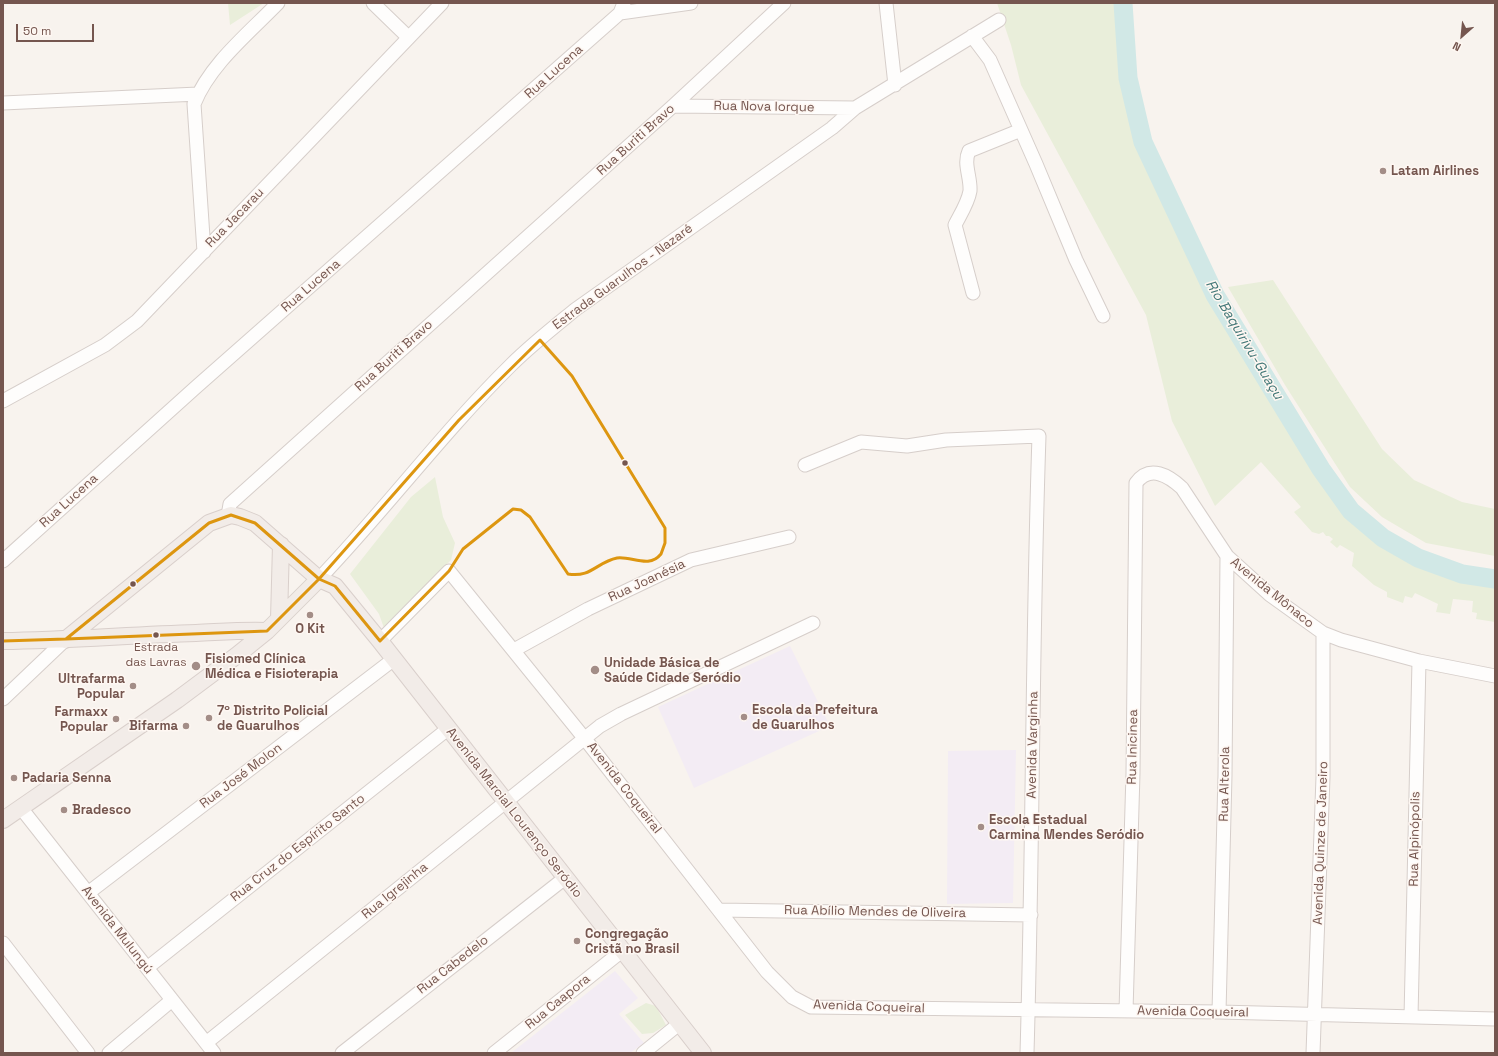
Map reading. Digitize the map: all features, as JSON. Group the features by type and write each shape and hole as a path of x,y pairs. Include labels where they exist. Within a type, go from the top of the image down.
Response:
{"main road":[{"name":"Avenida Marcial Lourenço Seródio","path":"228,516 240,517 255,523 319,579 335,586 449,728 703,1053"},
{"path":"65,640 209,523 228,516"},
{"path":"279,619 281,545"},
{"path":"3,820 177,700 236,656 267,631 319,579"},
{"path":"110,604 104,623 108,632 114,636"},
{"path":"3,641 65,640 240,630 267,631"},
{"path":"222,632 231,643 236,656"}],"street":[{"path":"204,252 196,99 216,68 278,3"},
{"path":"373,3 408,37"},
{"name":"Rua Jacarau","path":"3,401 115,338 137,320 442,3"},
{"name":"Rua Lucena","path":"3,561 622,8 691,3"},
{"name":"Rua Buriti Bravo","path":"228,516 230,504 673,106 784,3"},
{"path":"886,3 895,85"},
{"name":"Estrada Guarulhos - Nazaré","path":"319,579 454,426 512,364 555,326 576,309 832,128 855,108 895,85 999,20"},
{"path":"972,36 990,60 1076,260 1103,316"},
{"path":"3,103 196,99"},
{"name":"Rua Nova Iorque","path":"673,106 855,108"},
{"path":"819,108 831,120 832,128"},
{"path":"973,293 955,225 970,190 966,157 969,151 1021,130"},
{"name":"Avenida Varginha","path":"805,466 861,442 908,446 946,440 1039,436 1036,529 1031,915 1027,1053"},
{"name":"Avenida Mônaco","path":"1136,483 1146,474 1154,473 1163,474 1174,480 1182,488 1227,556 1270,595 1323,633 1341,640 1419,661 1495,676"},
{"name":"Rua Inicinea","path":"1126,1011 1133,773 1136,483"},
{"name":"Rua Joanésia","path":"514,650 588,609 691,560 789,537"},
{"name":"Rua Alterola","path":"1219,1012 1225,775 1227,556"},
{"name":"Avenida Coqueiral","path":"380,641 449,571 585,739 781,988 792,997 811,1007 1219,1012 1495,1018"},
{"name":"Rua Igrejinha","path":"210,1048 506,802 585,739 621,714 813,623"},
{"name":"Avenida Quinze de Janeiro","path":"1313,1053 1323,777 1323,633"},
{"path":"3,699 65,640"},
{"name":"Rua José Molon","path":"88,893 394,659"},
{"name":"Rua Alpinópolis","path":"1411,1017 1419,661"},
{"name":"Rua Cruz do Espírito Santo","path":"147,968 449,728"},
{"name":"Avenida Mulungú","path":"21,808 210,1048"},
{"name":"Rua Cabedelo","path":"342,1053 565,878"},
{"name":"Rua Abílio Mendes de Oliveira","path":"719,910 1031,915"},
{"path":"3,943 88,1053"},
{"name":"Rua Caapora","path":"494,1053 622,951"},
{"path":"109,1053 172,1000"},
{"path":"642,1053 679,1024"}],"shaded area":[{"name":"Escola da Prefeitura de Guarulhos","path":"790,646 830,726 694,788 658,707"},
{"name":"Escola Estadual Carmina Mendes Seródio","path":"1016,750 1013,903 947,904 948,751"},
{"path":"615,971 638,998 619,1014 644,1043 630,1053 511,1053"}],"green space":[{"path":"228,3 264,3 230,25"},
{"path":"997,3 1125,3 1128,78 1163,203 1238,333 1332,484 1327,488 1350,520 1381,544 1460,579 1495,584 1495,622 1476,619 1477,613 1472,612 1473,601 1453,599 1450,614 1436,612 1438,604 1415,593 1412,598 1405,596 1403,603 1387,597 1387,592 1374,585 1352,566 1354,553 1340,545 1337,548 1330,542 1333,539 1326,536 1323,532 1319,534 1312,532 1294,512 1301,507 1261,462 1215,506 1172,421 1146,315 1021,85 1011,45"},
{"path":"1273,280 1382,449 1414,480 1462,502 1495,509 1495,556 1426,543 1382,517 1350,487 1285,385 1228,287"},
{"path":"435,477 443,517 455,543 451,560 384,628 379,614 350,574 411,497"},
{"path":"646,1003 656,1006 666,1025 653,1033 642,1034 625,1015"}],"waterway":[{"name":"Rio Baquirivu-Guaçu","path":"1123,3 1128,78 1143,142 1215,295 1321,469 1351,511 1383,538 1418,558 1462,574 1495,579"}],"transit line":[{"path":"540,340 572,376 665,528 665,543 661,554 651,561 617,558 583,574 568,574 530,517 521,510 513,509 463,549 449,571 380,641 335,586 319,579 459,420 540,340"},
{"path":"66,639 209,523 231,515 255,523 319,579"},
{"path":"66,639 267,631 319,579"},
{"path":"3,641 66,639"}],"place":[{"name":"Latam Airlines","path":"1383,171"},
{"name":"O Kit","path":"310,615"},
{"name":"Estrada das Lavras","path":"156,635"},
{"name":"Fisiomed Clínica Médica e Fisioterapia","path":"196,666"},
{"name":"Unidade Básica de Saúde Cidade Seródio","path":"595,670"},
{"name":"Ultrafarma Popular","path":"133,686"},
{"name":"Escola da Prefeitura de Guarulhos","path":"744,717"},
{"name":"7º Distrito Policial de Guarulhos","path":"209,718"},
{"name":"Farmaxx Popular","path":"116,719"},
{"name":"Bifarma","path":"186,726"},
{"name":"Padaria Senna","path":"14,778"},
{"name":"Bradesco","path":"64,810"},
{"name":"Escola Estadual Carmina Mendes Seródio","path":"981,827"},
{"name":"Congregação Cristã no Brasil","path":"577,941"}]}
